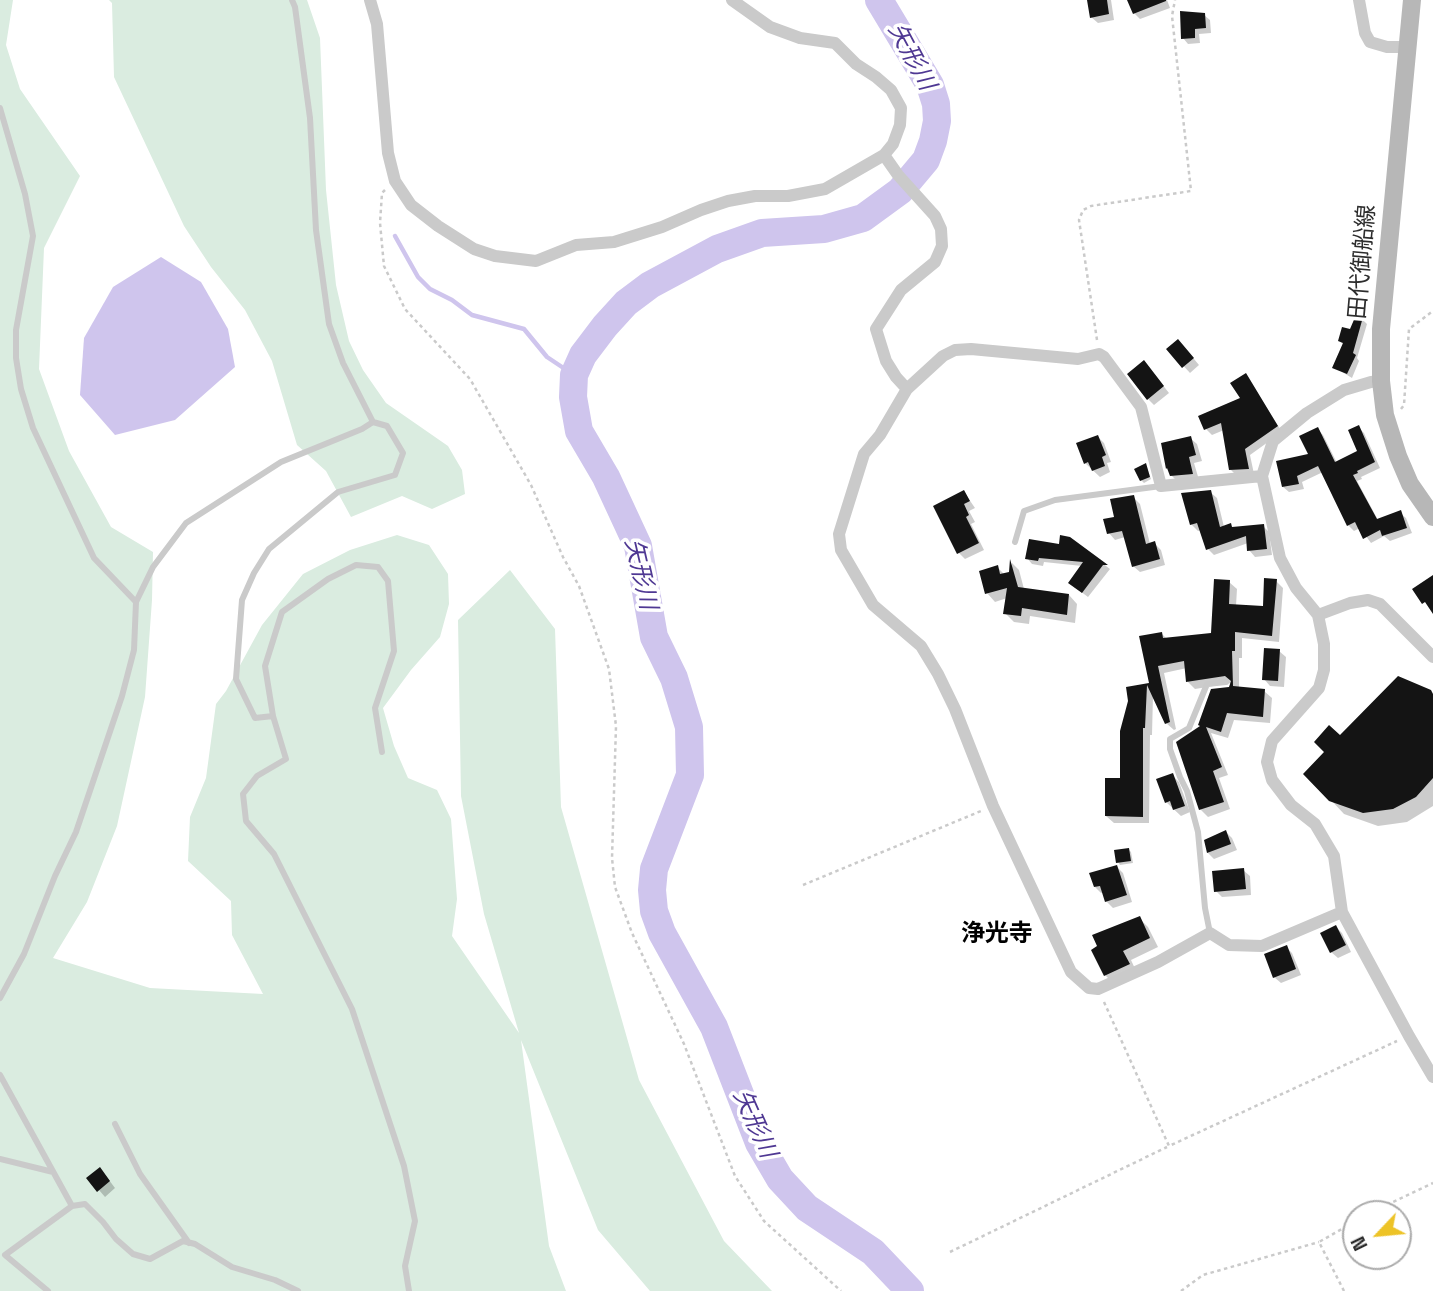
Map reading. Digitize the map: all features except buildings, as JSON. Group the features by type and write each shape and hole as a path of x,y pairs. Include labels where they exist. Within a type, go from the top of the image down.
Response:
{"main road":[{"name":"田代御船線","path":"1412,0 1381,329 1381,381 1385,415 1410,484 1433,517"}],"street":[{"path":"370,0 377,24 388,153 395,181 411,205 474,249 495,256 536,261 576,245 614,242 662,227 728,201 755,196 789,196 825,189 884,155 893,144 900,125 901,108 891,90 856,64 835,43 800,38 770,27 732,0"},
{"path":"1359,0 1365,33 1370,42 1387,47 1406,47"},
{"path":"884,155 935,216 941,229 942,246 935,262 901,290 876,330 886,361 907,389"},
{"path":"1262,476 1248,475 1161,486 1142,407 1099,354 1078,359 971,349 955,351 943,356 907,389 880,435 864,454 839,534 841,550 873,605 921,646 938,674 955,709 993,806 1071,972 1089,988 1098,989 1158,962 1210,933 1229,945 1262,946 1342,912"},
{"path":"1381,381 1345,390 1286,429 1273,440 1262,476 1280,558 1296,588 1318,615 1324,644 1324,670 1319,688 1272,741 1267,762 1272,780 1291,805 1315,824 1334,856 1342,912 1433,1077"},
{"path":"1318,615 1359,601 1368,600 1380,604 1433,657"}],"lane":[{"path":"292,0 310,118 316,230 329,324 342,363 373,422"},
{"path":"0,108 26,194 33,236 16,330 16,358 21,390 33,428 94,558 136,601"},
{"path":"0,998 24,954 76,832 122,696 134,650 136,601 153,567 186,523 281,463 373,422 380,422 387,426 403,453 395,475 338,492 269,549 242,600 236,679 255,718 273,716"},
{"path":"1015,542 1024,511 1055,500 1161,486"},
{"path":"382,752 375,708 394,652 388,581 378,566 356,565 328,579 282,612 265,666 273,716 286,759 257,776 243,794 246,821 274,854 352,1009 404,1166 415,1221 405,1266 409,1291"},
{"path":"1210,933 1198,832 1187,791 1170,750 1170,739 1189,728 1207,684 1226,682"},
{"path":"0,1075 72,1206"},
{"path":"115,1124 140,1174 189,1242"},
{"path":"0,1159 54,1172"},
{"path":"48,1291 3,1255 72,1206 85,1204 133,1254 150,1259 183,1241 189,1242 232,1267 275,1280 298,1291"}],"path":[{"path":"1099,354 1079,220 1083,210 1091,206 1191,191 1172,16 1175,0"},
{"path":"395,181 382,193 380,223 384,266 405,309 470,379 531,485 579,586 609,669 616,726 612,858 615,887 632,933 684,1044 735,1176 764,1222 841,1291"},
{"path":"1385,415 1401,410 1404,405 1409,329 1433,311"},
{"path":"803,885 993,806"},
{"path":"1098,989 1169,1146"},
{"path":"950,1252 1169,1146 1409,1036"},
{"path":"1397,1200 1433,1183"},
{"path":"1181,1291 1203,1275 1319,1242 1342,1229"},
{"path":"1319,1242 1344,1291"}],"green space":[{"path":"0,0 13,0 6,45 20,89 80,176 44,248 39,369 69,451 111,527 153,552 145,697 117,826 87,902 53,958 150,988 263,994 232,935 231,901 188,861 190,817 206,778 216,704 226,691 262,625 303,574 350,550 397,535 429,545 448,574 449,604 440,637 383,708 394,746 408,778 437,790 451,819 457,899 452,936 519,1033 484,914 461,796 458,620 510,570 555,629 561,807 639,1080 724,1241 772,1291 650,1291 598,1230 521,1040 549,1246 566,1291 0,1291"},
{"path":"109,0 307,0 320,38 326,190 336,285 349,341 363,370 386,403 448,446 462,470 465,494 432,509 402,496 351,517 326,471 297,445 272,361 245,310 211,267 184,226 114,77 112,3"}],"shaded area":[{"path":"161,257 201,282 228,329 235,367 175,420 115,435 80,395 84,338 113,287"}],"waterway":[{"name":"矢形川","path":"879,0 930,85 936,104 937,121 926,160 900,191 863,218 824,229 762,233 717,249 650,285 626,303 583,355 574,375 573,397 579,431 606,477 638,546 654,637 674,678 689,727 690,775 654,869 654,911 662,933 714,1027 759,1143 780,1179 807,1208 873,1252 910,1291"},
{"path":"395,236 418,277 430,289 452,300 472,315 524,329 547,357 574,375"}],"district":[{"name":"浄光寺","path":"997,934"}]}
